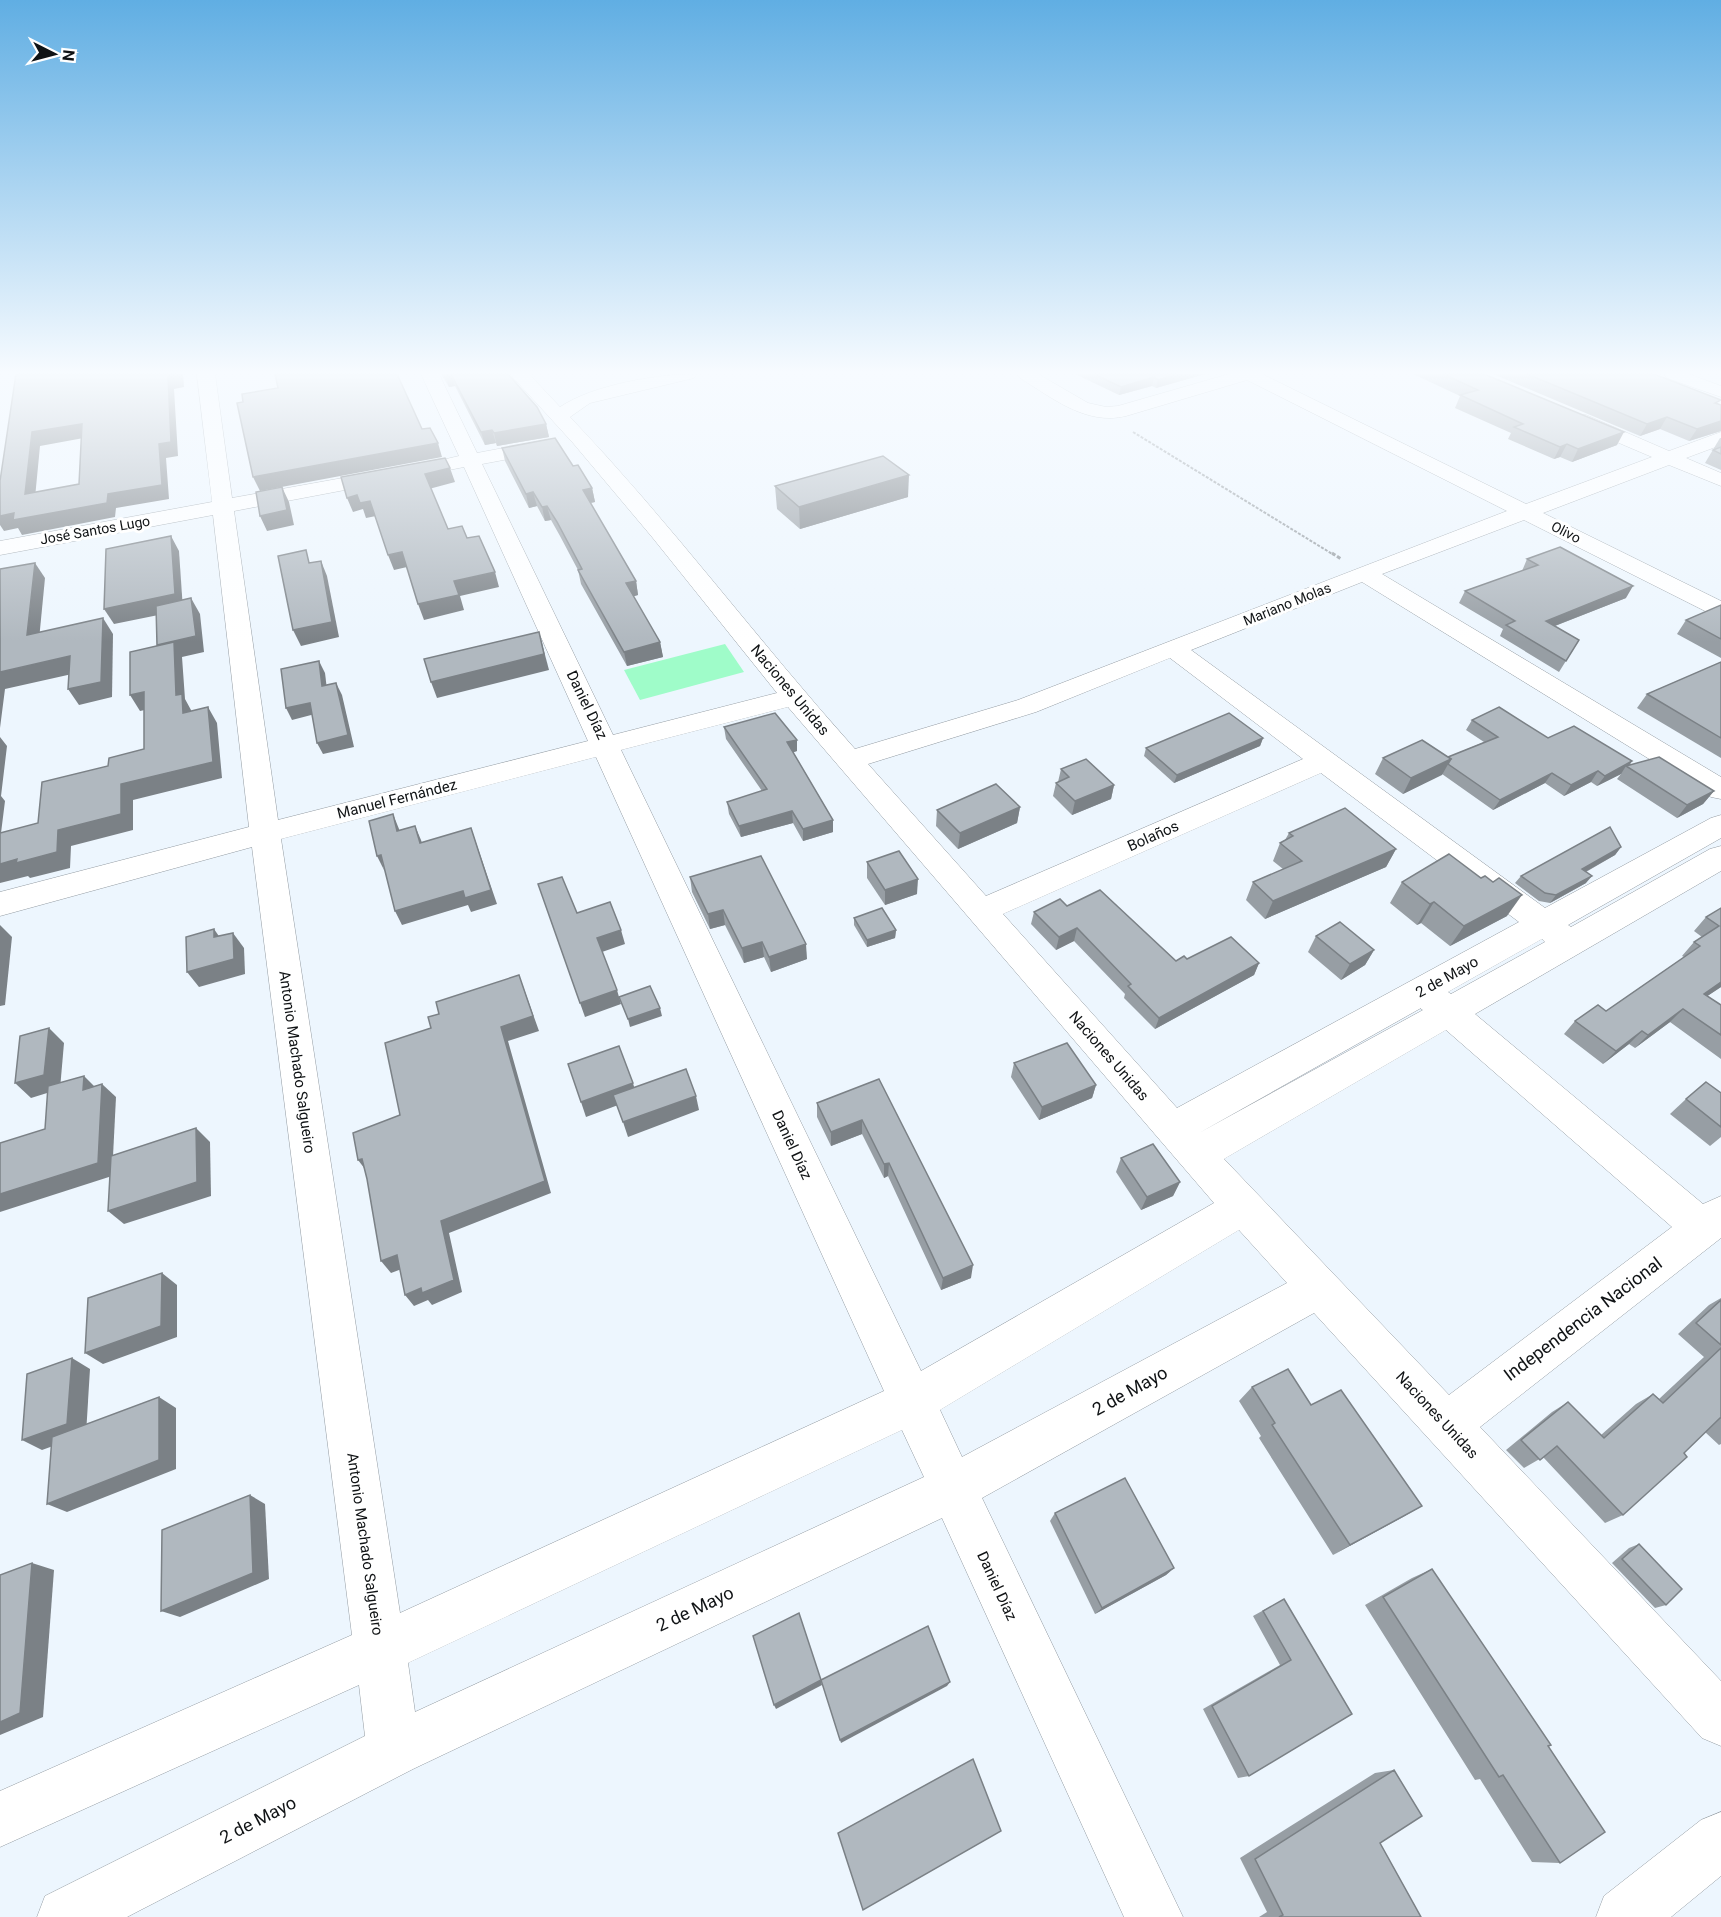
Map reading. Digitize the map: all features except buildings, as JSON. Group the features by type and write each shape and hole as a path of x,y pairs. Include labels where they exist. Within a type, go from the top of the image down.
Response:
{"street":[{"name":"Antonio Machado Salgueiro","path":"217,463 265,833 394,1750"},
{"name":"Naciones Unidas","path":"601,463 794,697 1172,1129 1721,1719"},
{"name":"Olivo","path":"1427,463 1721,610"},
{"name":"Mariano Molas","path":"850,760 1026,706 1364,573 1656,463"},
{"path":"1683,463 1721,480"},
{"name":"Daniel Díaz","path":"452,464 606,745 951,1489 1154,1917"},
{"name":"José Santos Lugo","path":"0,548 411,471"},
{"path":"1364,573 1721,790"},
{"path":"1173,649 1557,933"},
{"name":"Manuel Fernández","path":"0,904 265,833 794,697"},
{"name":"Bolaños","path":"981,911 1324,761"},
{"name":"2 de Mayo","path":"1196,1155 1435,1002 1557,933 1713,854 1721,825"},
{"path":"1435,1002 1711,1221"},
{"name":"2 de Mayo","path":"1172,1129 1435,1002"},
{"path":"0,1819 380,1649 911,1402 1243,1207"},
{"name":"Independencia Nacional","path":"1446,1425 1711,1221"},
{"name":"2 de Mayo","path":"66,1917 394,1750 951,1489 1318,1288"},
{"path":"1625,1917 1721,1840"}],"path":[{"path":"1185,463 1364,573"}],"green space":[{"path":"725,644 744,672 640,700 624,670"}]}
